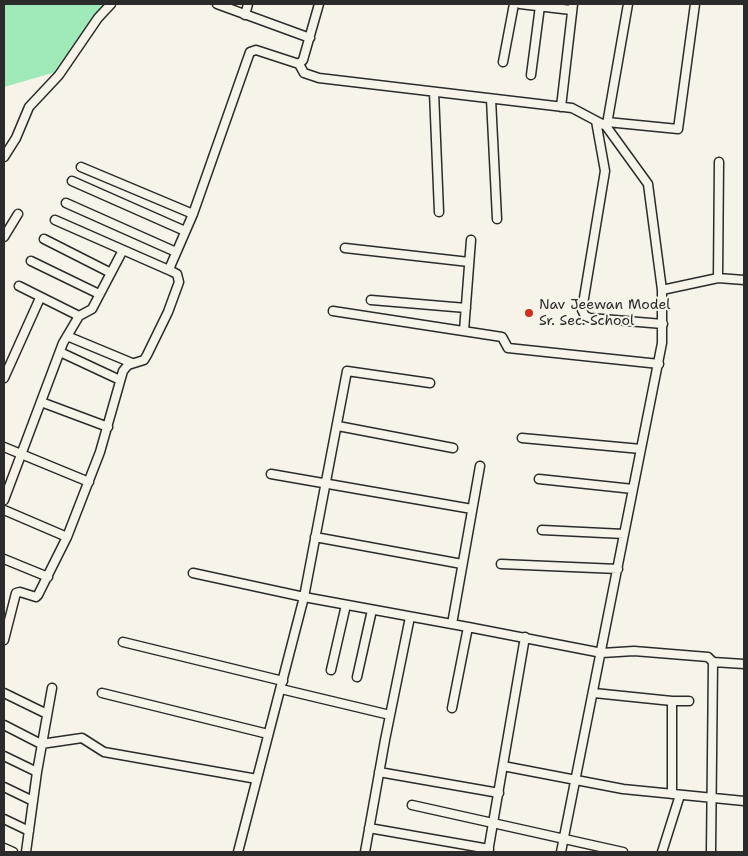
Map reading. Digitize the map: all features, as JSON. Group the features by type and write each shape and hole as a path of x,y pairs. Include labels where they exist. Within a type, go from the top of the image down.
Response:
{"street":[{"path":"4,157 16,138 29,107 37,96 56,79 98,18 111,4"},
{"path":"217,4 310,38"},
{"path":"245,14 248,4"},
{"path":"299,64 303,60 319,5 309,4"},
{"path":"503,62 514,4"},
{"path":"520,4 572,7 561,107"},
{"path":"561,852 659,364 663,324 662,290 648,184 607,124 628,4"},
{"path":"171,271 170,267 193,214 251,50 299,64 304,73 319,78 572,108 596,121 607,124 678,129 696,4"},
{"path":"531,76 540,6"},
{"path":"434,92 439,212"},
{"path":"491,99 497,219"},
{"path":"596,121 605,171 582,310 585,316 590,318 663,324"},
{"path":"718,278 720,162"},
{"path":"81,167 193,214"},
{"path":"72,182 185,231"},
{"path":"66,203 176,252"},
{"path":"4,237 18,214"},
{"path":"4,640 7,610 16,593 20,592 36,598 68,537 108,427 120,380 124,371 132,363 144,360 168,312 179,282 177,274 171,271 55,220"},
{"path":"44,239 111,273"},
{"path":"464,331 471,240"},
{"path":"345,248 469,262"},
{"path":"4,500 67,336 79,316 92,309 123,250"},
{"path":"31,261 99,294"},
{"path":"662,290 718,278 744,280"},
{"path":"19,286 79,316"},
{"path":"4,378 40,298"},
{"path":"371,300 466,308"},
{"path":"333,311 502,337 508,348 659,364"},
{"path":"67,336 132,363"},
{"path":"60,352 120,380"},
{"path":"238,852 304,597 347,371 430,383"},
{"path":"41,402 108,427"},
{"path":"338,426 452,448"},
{"path":"522,438 642,449"},
{"path":"4,447 89,482"},
{"path":"452,624 480,466"},
{"path":"271,474 472,509"},
{"path":"540,479 633,489"},
{"path":"4,510 68,537"},
{"path":"542,530 624,534"},
{"path":"315,538 462,564"},
{"path":"4,560 48,577"},
{"path":"501,564 618,569"},
{"path":"193,573 304,597 525,636 602,653 634,651 701,656 708,657 713,662 744,664"},
{"path":"330,670 346,605"},
{"path":"357,677 372,610"},
{"path":"365,852 410,617"},
{"path":"452,708 468,627"},
{"path":"369,828 488,851 525,636"},
{"path":"123,642 390,715"},
{"path":"711,852 713,662"},
{"path":"26,852 36,772 52,688"},
{"path":"4,693 47,714"},
{"path":"102,693 268,734"},
{"path":"594,693 689,701"},
{"path":"662,852 676,795 672,700"},
{"path":"4,725 41,744 82,738 104,752 257,779"},
{"path":"4,756 36,772"},
{"path":"504,766 623,789 744,801"},
{"path":"379,772 499,793"},
{"path":"4,787 32,801"},
{"path":"412,805 623,852"},
{"path":"4,819 29,831"},
{"path":"4,848 12,852"}],"green space":[{"path":"4,4 103,4 56,72 4,87"}],"place":[{"name":"Nav Jeewan Model Sr. Sec. School","path":"529,313"}]}
